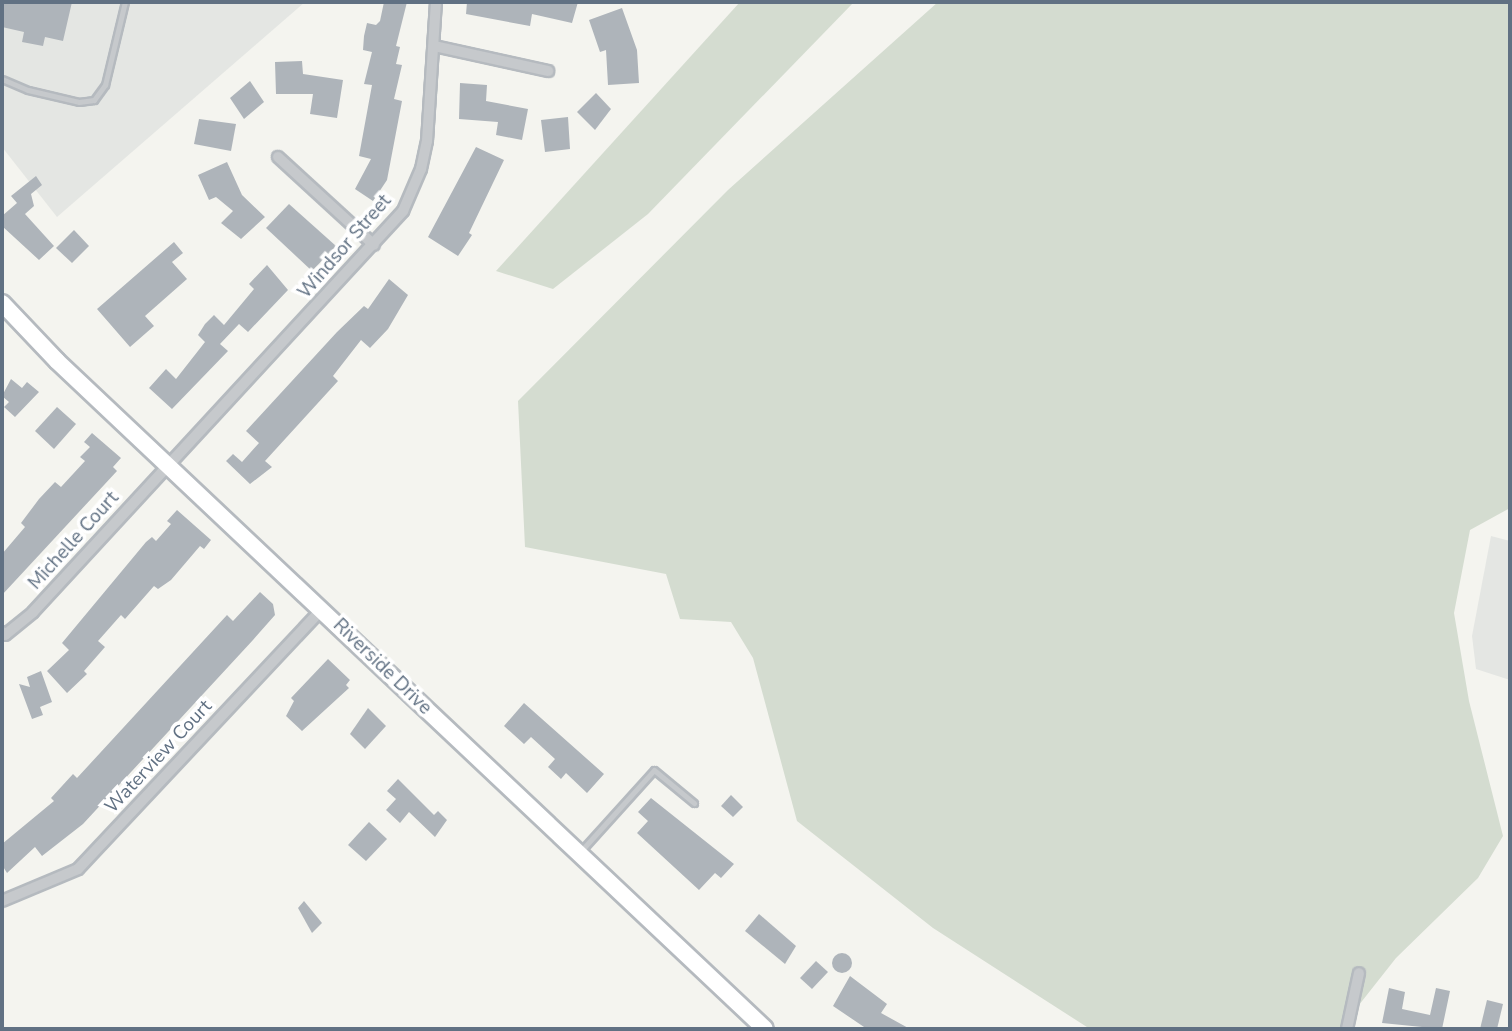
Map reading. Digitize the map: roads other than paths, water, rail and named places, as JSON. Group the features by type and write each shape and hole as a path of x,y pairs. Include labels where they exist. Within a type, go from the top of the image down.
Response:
{"main road":[{"name":"Riverside Drive","path":"2,303 578,855 765,1029"}],"street":[{"name":"Windsor Street","path":"169,463 374,246 403,211 421,169 436,2"},
{"path":"434,46 548,71"},
{"path":"278,157 374,246"},
{"name":"Michelle Court","path":"2,632 5,635 33,612 169,463"},
{"name":"Waterview Court","path":"2,901 78,869 322,609"},
{"path":"1347,1029 1359,973"}],"lane":[{"path":"2,79 28,90 79,102 94,100 105,85 125,2"},
{"path":"578,855 654,769 694,803"}]}
